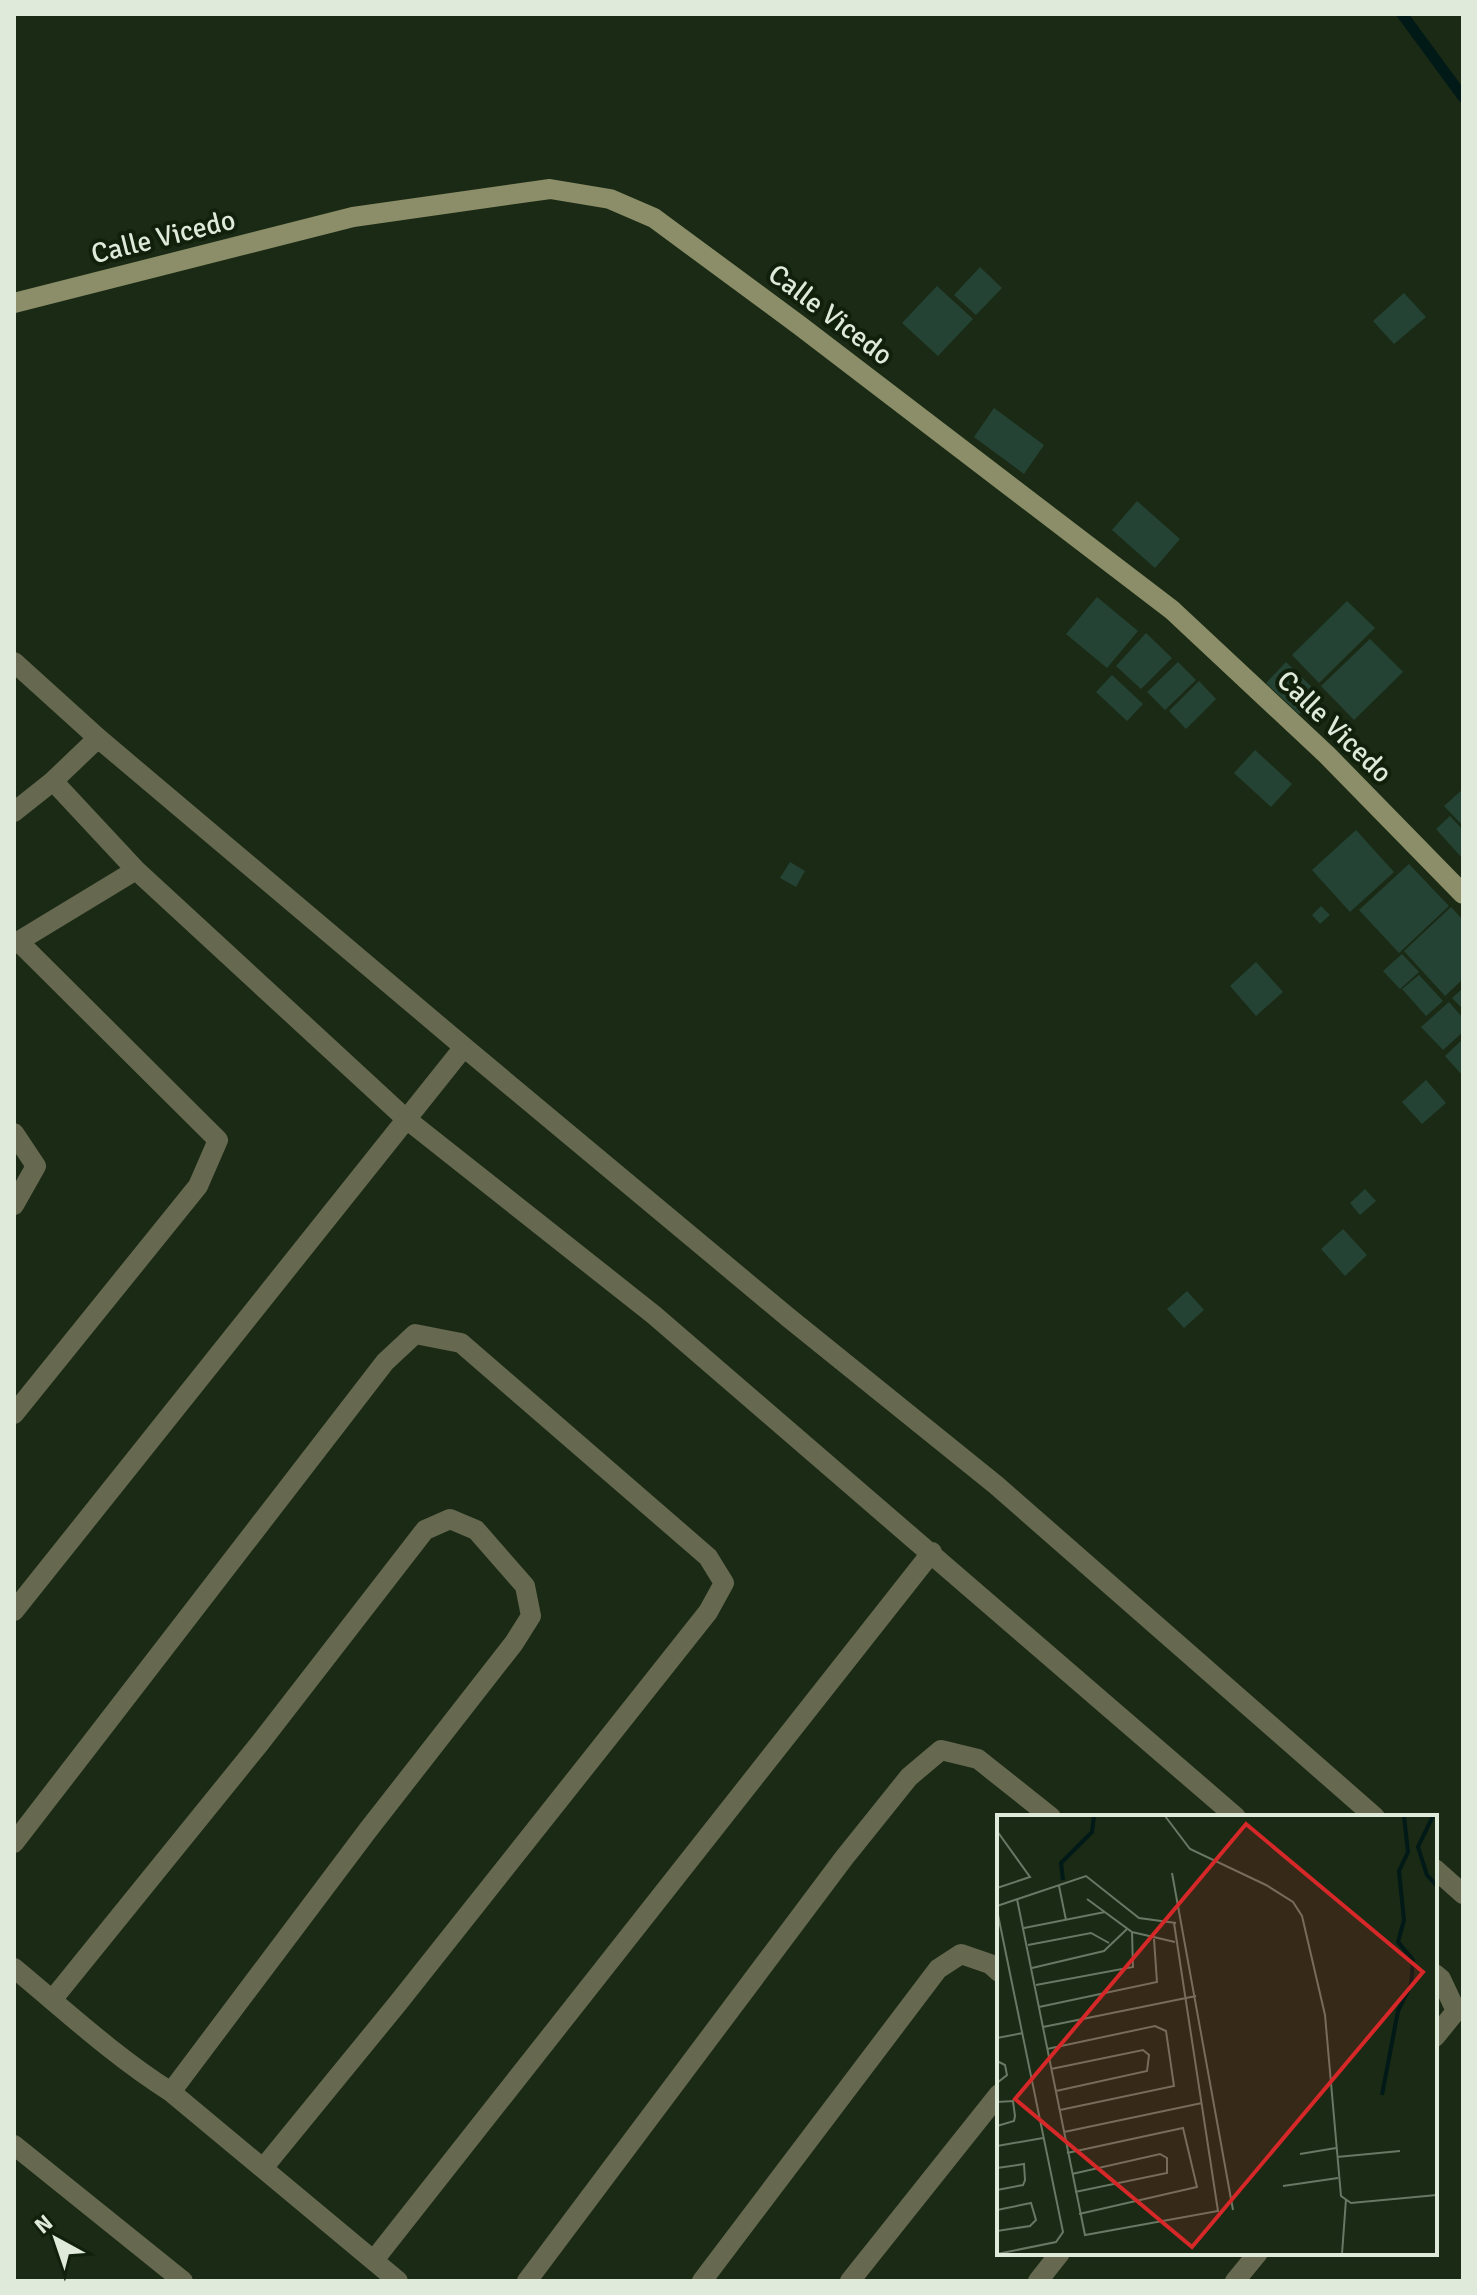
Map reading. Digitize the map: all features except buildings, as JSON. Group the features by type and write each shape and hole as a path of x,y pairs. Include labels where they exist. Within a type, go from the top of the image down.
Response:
{"street":[{"name":"Calle Vicedo","path":"14,303 353,217 550,189 610,199 654,218 1172,610 1327,755 1463,894"},
{"path":"14,662 98,738 464,1047 789,1318 996,1485 1373,1815"},
{"path":"14,812 53,781 98,738"},
{"path":"53,781 136,870 405,1118 654,1315 1234,1815"},
{"path":"14,1414 198,1186 218,1140 16,943 136,870"},
{"path":"14,1611 464,1047"},
{"path":"14,1133 36,1166 14,1205"},
{"path":"14,1843 385,1362 415,1334 461,1343 708,1557 724,1583 708,1612 264,2167"},
{"path":"52,2000 260,1743 425,1530 450,1519 476,1530 525,1586 531,1616 514,1643 368,1830 171,2092"},
{"path":"374,2260 932,1552"},
{"path":"527,2281 844,1858 909,1777 941,1750 978,1759 1048,1815"},
{"path":"1437,1871 1463,1894"},
{"path":"702,2281 938,1969 961,1954 990,1964 997,1970"},
{"path":"14,1968 81,2027 171,2092 264,2167 398,2281"},
{"path":"1437,1976 1456,2011 1437,2035"},
{"path":"850,2281 997,2097"},
{"path":"14,2145 183,2281"},
{"path":"1038,2281 1058,2255"},
{"path":"1235,2281 1256,2255"}],"waterway":[{"path":"1402,14 1463,97"}]}
